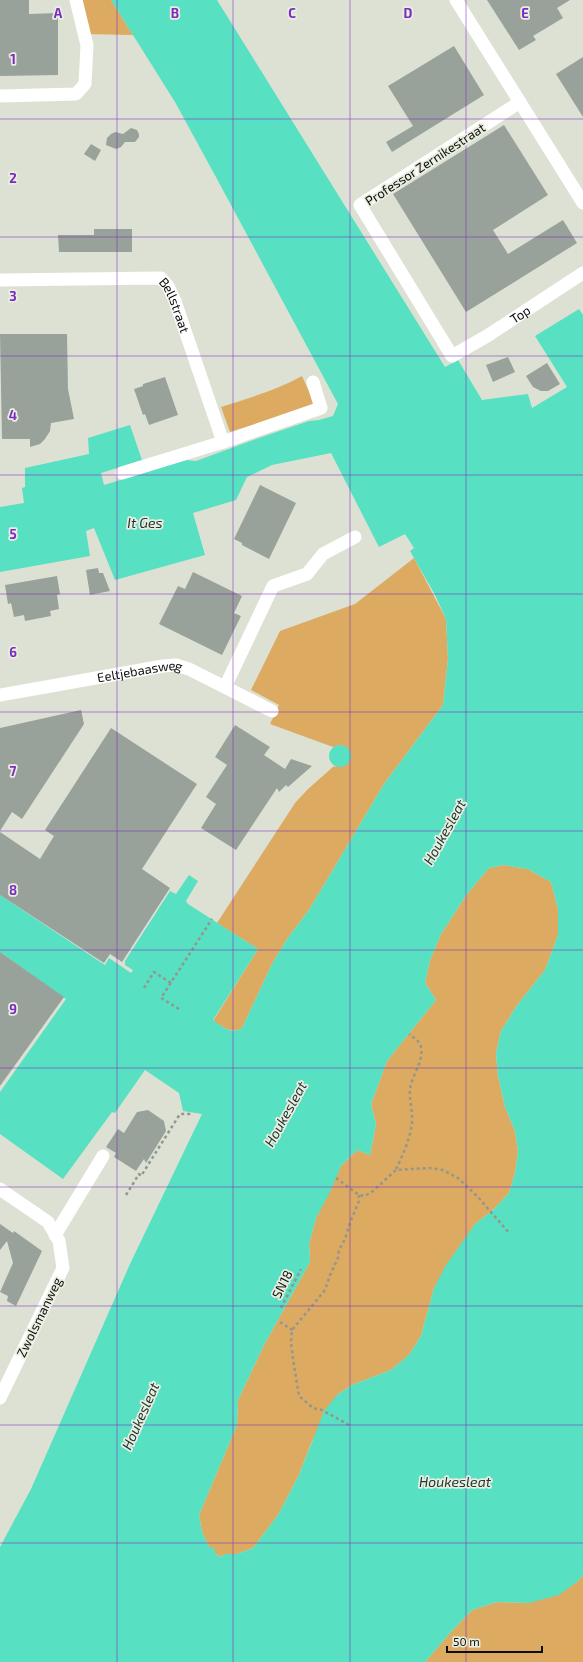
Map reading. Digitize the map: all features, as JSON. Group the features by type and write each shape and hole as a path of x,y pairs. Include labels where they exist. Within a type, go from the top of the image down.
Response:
{"street":[{"path":"0,96 76,94 85,84 87,45 76,0"},
{"path":"456,0 583,203"},
{"name":"Professor Zernikestraat","path":"455,354 452,356 360,205 520,102"},
{"name":"Top","path":"455,354 487,336 583,273"},
{"name":"Bellstraat","path":"0,280 161,278 168,286 175,301 223,442"},
{"path":"122,473 223,442 321,408 313,382"},
{"path":"224,687 273,586 307,574 322,554 355,537"},
{"name":"Eeltjebaasweg","path":"0,695 176,665 189,669 272,711"},
{"path":"55,1235 103,1156"},
{"name":"Zwolsmanweg","path":"0,1189 48,1222 59,1241 63,1268 0,1398"}],"path":[{"path":"179,1009 161,998 212,919"},
{"path":"144,988 154,972 171,983"},
{"path":"336,1178 359,1195 364,1196 373,1191 396,1170 409,1137 412,1122 410,1090 412,1078 421,1055 421,1047 418,1041 409,1034"},
{"path":"126,1195 139,1174 141,1176 180,1114 193,1114"},
{"path":"396,1170 429,1168 443,1170 458,1178 477,1196 510,1234"},
{"path":"349,1425 322,1410 313,1408 299,1396 291,1343 292,1330 324,1290 338,1258 339,1250 345,1239 359,1201 359,1195"},
{"name":"SN18","path":"281,1308 301,1269"},
{"path":"280,1322 292,1330"}],"shaded area":[{"path":"83,0 111,0 133,35 84,34"},
{"path":"302,376 315,405 230,432 221,407 273,390"},
{"path":"414,558 446,619 448,659 443,705 384,784 309,910 287,939 272,964 242,1028 234,1031 227,1029 213,1021 258,949 217,923 295,803 308,789 334,766 336,767 349,750 342,745 333,747 270,724 279,705 251,690 280,631 355,604"},
{"path":"504,865 528,869 551,882 558,909 558,935 545,970 518,1004 501,1031 496,1053 498,1076 505,1107 515,1131 518,1151 515,1173 509,1193 493,1210 475,1224 434,1288 421,1336 409,1355 391,1370 352,1385 337,1395 312,1441 299,1475 278,1515 253,1548 237,1554 224,1554 222,1557 214,1553 209,1547 202,1532 199,1515 237,1425 238,1400 264,1345 310,1262 309,1244 316,1218 341,1166 357,1150 370,1155 376,1124 371,1104 387,1061 436,1000 425,983 430,960 441,934 467,894 489,868"},
{"path":"583,1575 583,1662 425,1662 472,1610 497,1602 529,1603 577,1582"}],"water":[{"name":"Houkesleat","path":"111,0 217,0 445,367 458,360 482,400 528,394 532,408 567,387 535,336 579,309 583,315 583,1575 577,1582 559,1595 529,1603 497,1602 472,1610 425,1662 0,1662 0,1547 31,1489 130,1264 202,1114 183,1111 179,1093 145,1070 115,1113 112,1112 63,1179 0,1134 0,1092 66,999 0,952 0,895 105,965 109,958 131,973 133,970 125,965 125,961 170,891 176,894 189,875 198,881 186,901 188,904 258,949 213,1020 227,1029 234,1031 238,1030 242,1028 272,964 287,939 309,910 384,784 443,705 448,659 446,619 435,595 410,551 414,548 405,534 379,547 331,453 272,465 247,477 236,500 193,513 205,555 115,580 94,528 86,531 90,556 0,572 0,507 24,503 22,488 25,487 25,468 89,454 88,438 130,425 142,460 101,473 104,485 186,460 196,461 309,421 333,416 338,404 175,102","holes":["504,865 528,869 551,882 558,909 558,935 545,970 518,1004 501,1031 496,1053 498,1076 505,1107 515,1131 518,1151 515,1173 509,1193 493,1210 475,1224 446,1265 434,1288 421,1336 409,1355 391,1370 352,1385 337,1395 324,1411 299,1475 278,1515 253,1548 237,1554 224,1554 222,1557 214,1553 215,1548 209,1547 202,1532 199,1515 237,1425 238,1400 264,1345 310,1262 309,1244 316,1218 330,1192 341,1166 357,1150 370,1155 376,1124 371,1104 387,1061 436,1000 425,983 430,960 441,934 467,894 489,868"]},
{"path":"340,745 348,748 351,756 348,764 340,767 332,764 329,756 332,748"}],"building":[{"path":"0,0 29,0 29,14 58,13 58,75 0,76"},
{"path":"487,0 570,0 557,8 563,18 533,36 536,40 519,50"},
{"path":"454,46 484,95 392,152 386,142 413,126 388,86"},
{"path":"583,57 583,117 556,74"},
{"path":"504,125 548,195 493,230 508,254 563,220 577,243 466,312 393,194"},
{"path":"131,128 137,130 139,134 139,137 135,142 125,142 121,147 116,149 106,145 107,138 111,134 115,132 123,134"},
{"path":"91,144 101,150 95,161 84,154"},
{"path":"94,229 132,229 132,252 59,252 58,235 94,235"},
{"path":"0,334 67,334 68,389 74,419 51,423 50,431 40,444 30,447 30,439 2,439"},
{"path":"508,357 515,372 493,382 486,365"},
{"path":"547,363 560,384 548,391 541,391 533,387 526,376"},
{"path":"165,377 178,415 149,425 145,414 143,415 134,389 143,386 143,384"},
{"path":"260,485 296,503 269,559 242,545 242,543 234,539"},
{"path":"98,568 99,573 103,573 110,591 90,595 86,570"},
{"path":"193,572 242,596 234,613 241,616 222,655 159,624 178,586 185,589"},
{"path":"57,576 60,594 57,595 59,609 50,611 51,616 25,621 24,615 14,617 11,603 8,604 5,585"},
{"path":"81,710 84,724 22,819 12,812 0,831 0,728"},
{"path":"235,725 270,747 264,755 285,769 291,759 312,766 288,787 286,785 279,792 277,788 236,850 201,828 216,804 206,797 227,765 215,757"},
{"path":"111,728 197,784 142,869 170,888 122,962 110,954 104,963 0,895 0,832 40,859 54,836 45,830"},
{"path":"0,952 64,997 0,1086"},
{"path":"148,1110 164,1121 166,1131 146,1163 144,1159 136,1171 114,1157 116,1153 106,1147 118,1129 124,1133 137,1112"},
{"path":"0,1224 13,1233 14,1231 42,1251 16,1306 7,1301 8,1296 0,1292 13,1263 7,1241 0,1250"}],"water label":[{"name":"It Ges","path":"145,522"}]}
